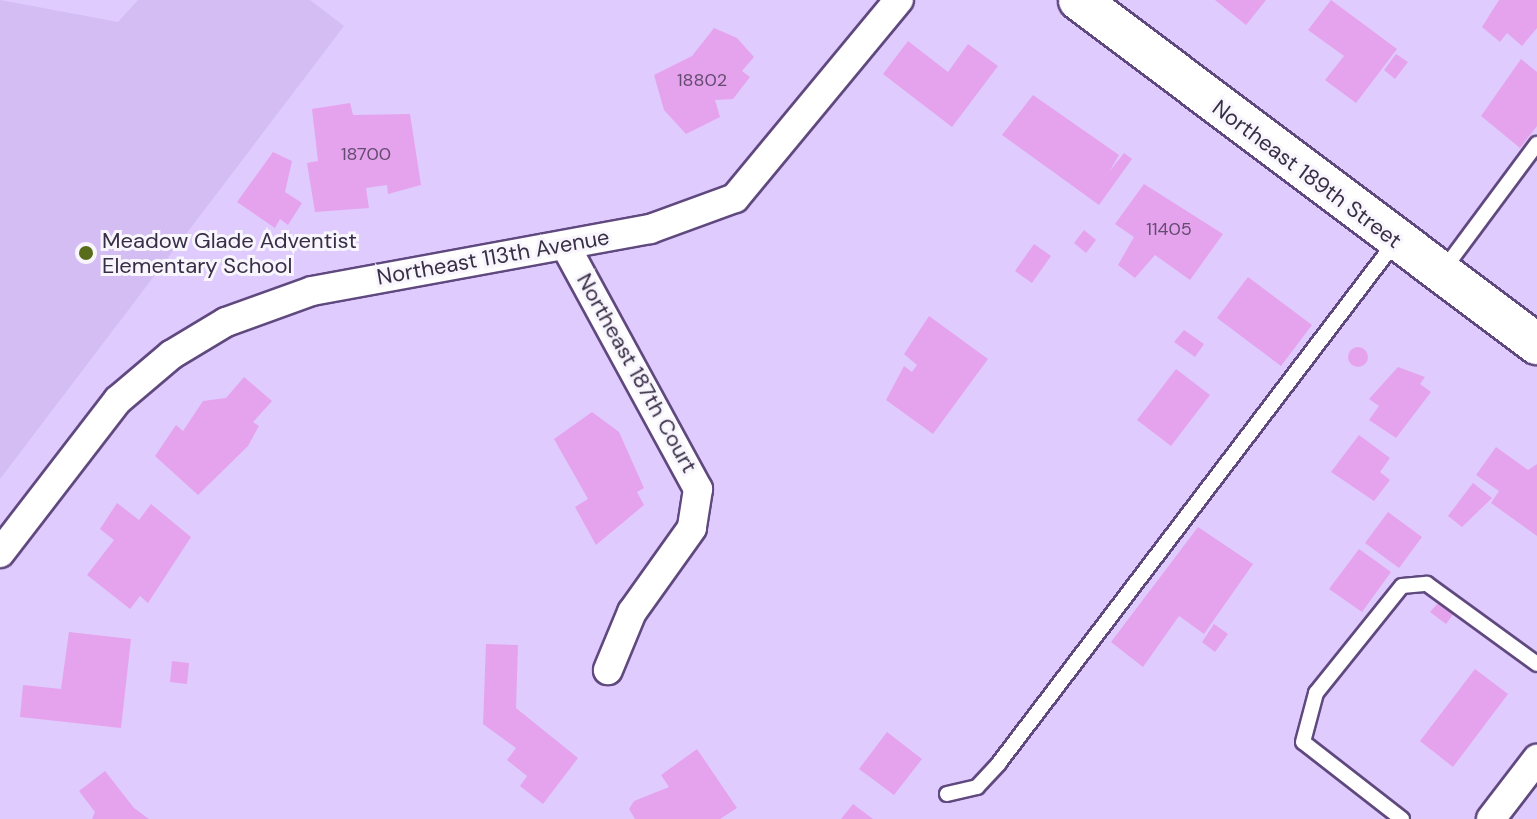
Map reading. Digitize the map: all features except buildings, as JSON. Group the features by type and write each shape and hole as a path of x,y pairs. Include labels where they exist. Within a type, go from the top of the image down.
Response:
{"street":[{"name":"Northeast 113th Avenue","path":"0,553 118,400 208,331 312,291 684,220 735,198 899,0"},
{"name":"Northeast 189th Street","path":"1079,0 1537,344"},
{"name":"Northeast 187th Court","path":"565,245 698,489 692,528 632,612 608,670"},
{"path":"1491,819 1537,759"}],"lane":[{"path":"1441,274 1537,144"},
{"path":"947,794 977,787 999,763 1396,241"},
{"path":"1402,819 1303,742 1316,693 1402,586 1427,584 1537,664"}],"shaded area":[{"name":"Meadow Glade Adventist Elementary School","path":"0,0 118,22 138,0 310,0 344,26 0,479"}],"place":[{"name":"Meadow Glade Adventist Elementary School","path":"86,253"}]}
